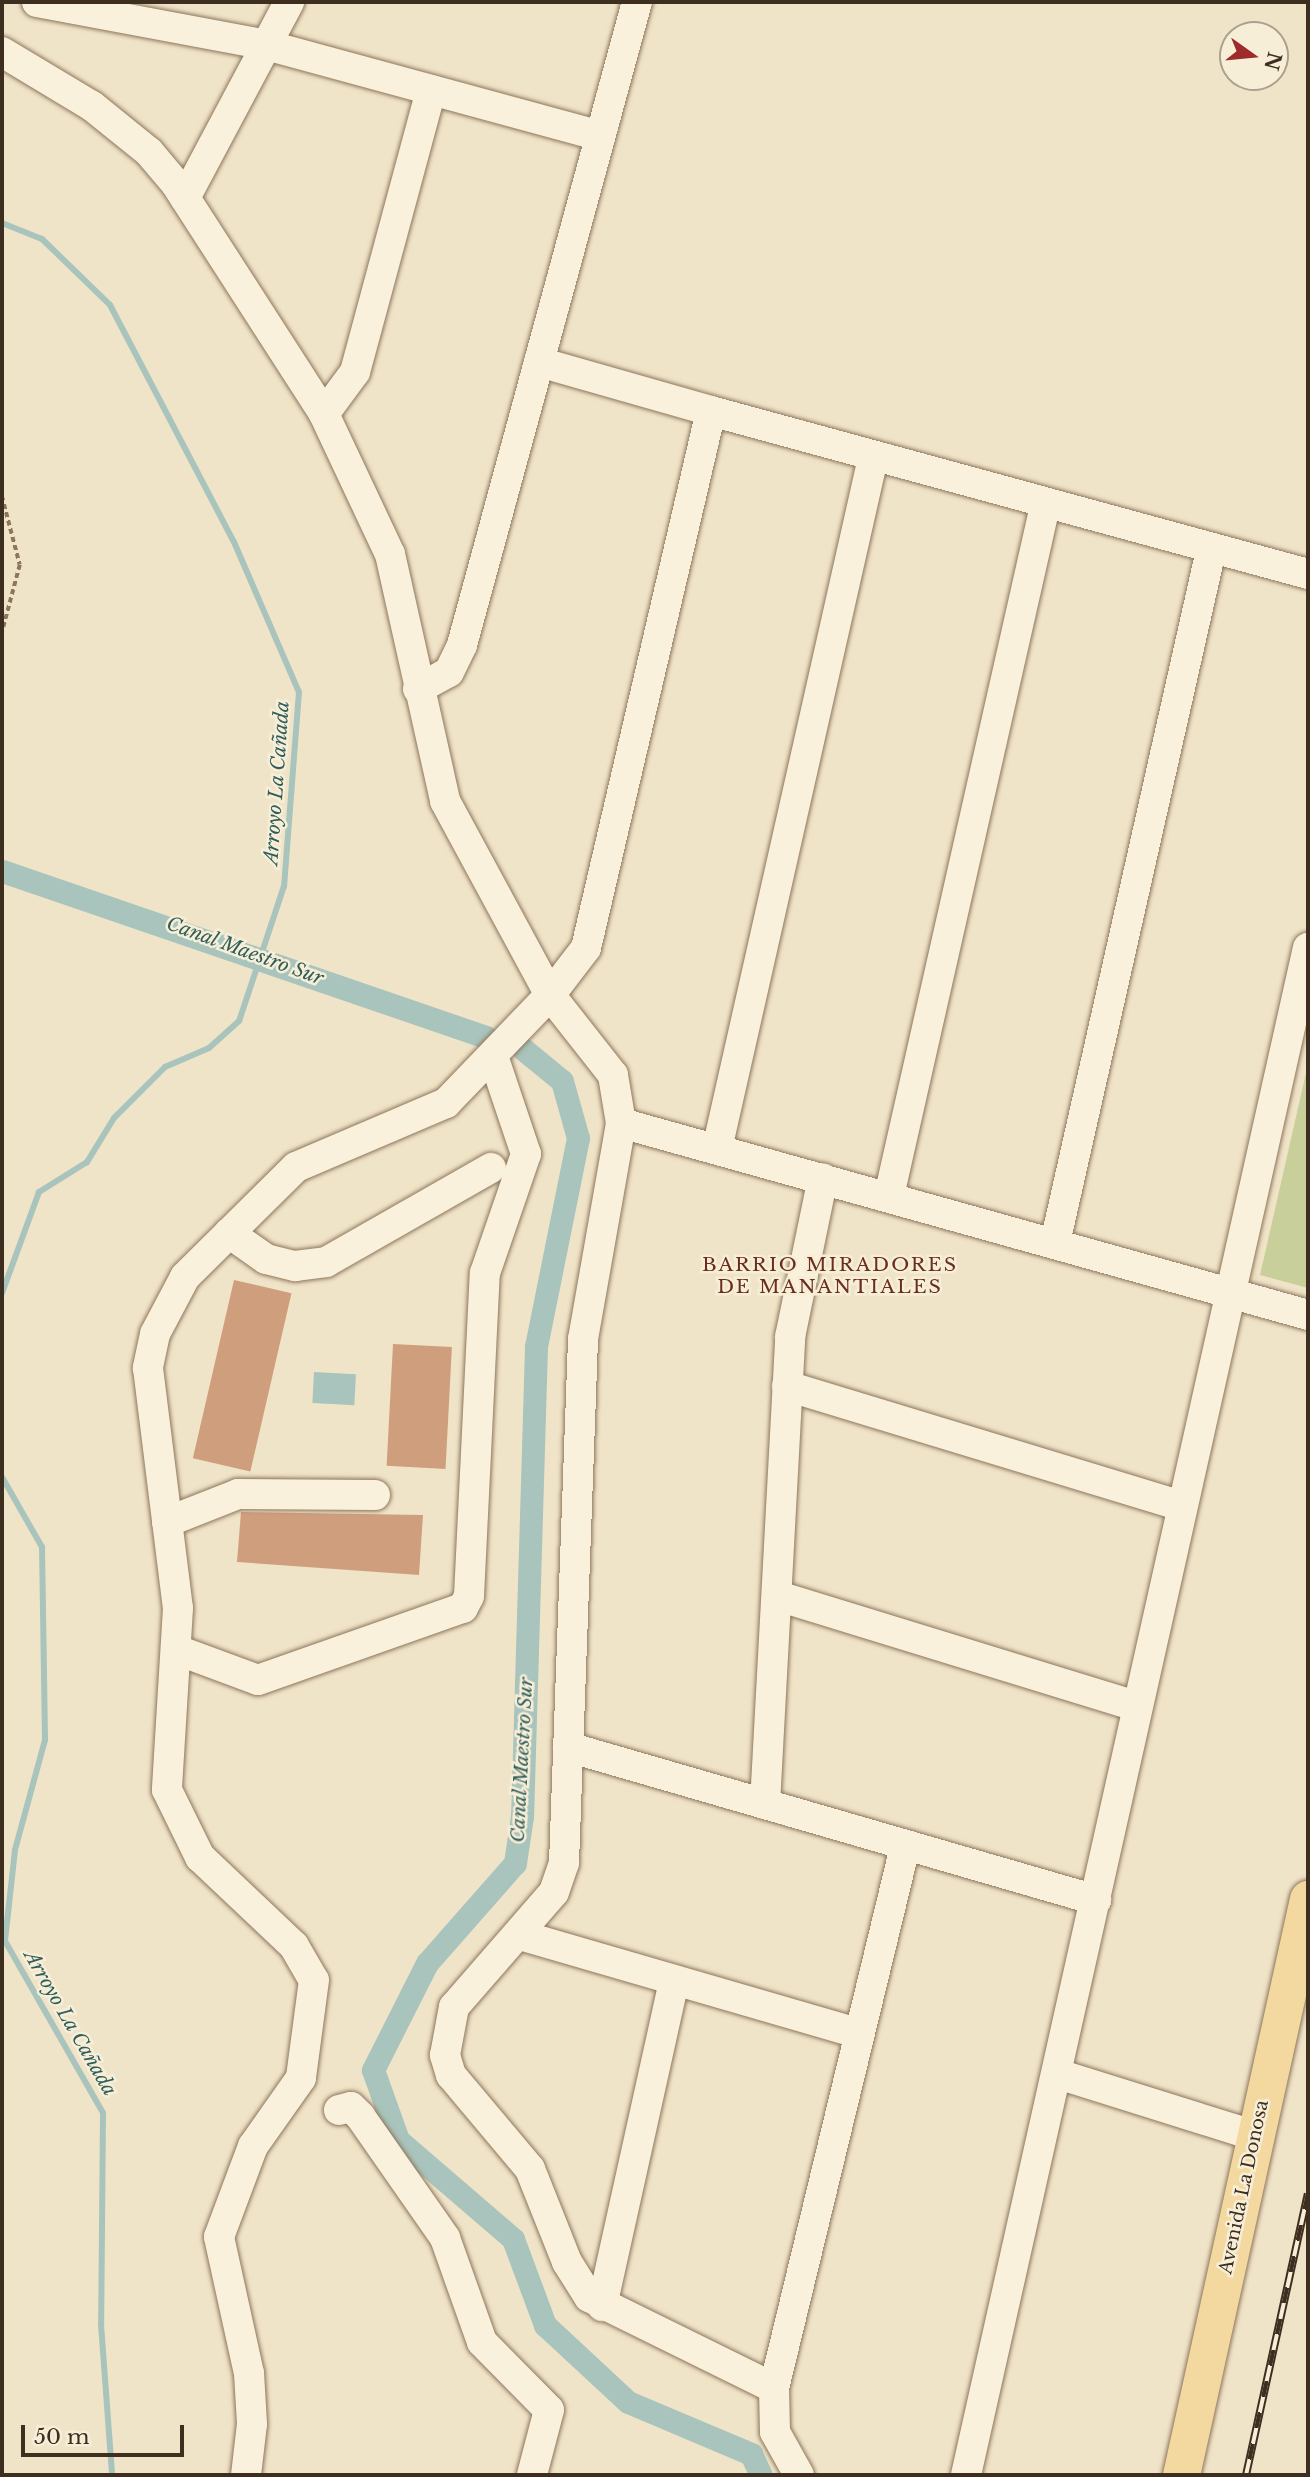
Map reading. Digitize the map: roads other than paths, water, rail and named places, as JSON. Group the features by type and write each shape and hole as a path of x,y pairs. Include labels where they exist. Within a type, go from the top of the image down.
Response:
{"main road":[{"name":"Avenida La Donosa","path":"1181,2475 1308,1899"}],"street":[{"path":"37,2 266,44 600,136"},
{"path":"185,198 289,2"},
{"path":"418,689 449,672 458,657 637,2"},
{"path":"2,52 125,129 185,198 324,414 390,554 445,801 550,995 613,1075 621,1123 583,1339 562,1877 520,1935 454,2007 445,2055 451,2075 530,2169 576,2282 602,2306 774,2388"},
{"path":"324,414 355,372 431,90"},
{"path":"539,362 1045,506 1308,574"},
{"path":"246,2475 251,2449 248,2373 219,2236 253,2146 301,2078 314,1980 295,1946 200,1857 167,1790 177,1650 167,1522 149,1411 155,1334 185,1276 296,1167 421,1118 494,1059 550,995 586,948 711,411"},
{"path":"716,1149 873,458"},
{"path":"889,1196 1045,506"},
{"path":"1055,1243 1211,550"},
{"path":"966,2475 1058,2074 1179,1505 1308,948"},
{"path":"177,1650 258,1680 463,1608 485,1273 526,1154 494,1059"},
{"path":"621,1123 1308,1315"},
{"path":"229,1233 266,1259 295,1266 326,1262 491,1168"},
{"path":"765,1804 787,1385 794,1308 823,1178"},
{"path":"787,1385 1179,1505"},
{"path":"167,1522 239,1494 375,1495"},
{"path":"778,1596 1136,1706"},
{"path":"568,1747 905,1847 1096,1900"},
{"path":"799,2475 775,2432 774,2388 857,2034 905,1847"},
{"path":"520,1935 857,2034"},
{"path":"602,2306 674,1982"},
{"path":"1058,2074 1256,2136"},
{"path":"339,2110 351,2108 360,2116 445,2238 482,2342 549,2410 532,2475"}],"water":[{"path":"314,1372 356,1374 354,1405 312,1403"}],"waterway":[{"name":"Arroyo La Cañada","path":"2,223 42,239 110,305 234,542 299,692 284,886 239,1021 209,1048 165,1067 114,1118 87,1162 39,1192 2,1293"},
{"path":"2,871 486,1037"},
{"name":"Canal Maestro Sur","path":"523,1049 562,1081 578,1138 536,1347 522,1816 515,1863 427,1963 373,2070 398,2140 513,2239 545,2325 628,2402 751,2454 761,2475"},
{"name":"Arroyo La Cañada","path":"2,1477 42,1547 45,1740 15,1850 5,1941 103,2113 101,2324 112,2475"}],"railway":[{"path":"1246,2475 1308,2194"}],"district":[{"name":"BARRIO MIRADORES DE MANANTIALES","path":"830,1276"}]}
